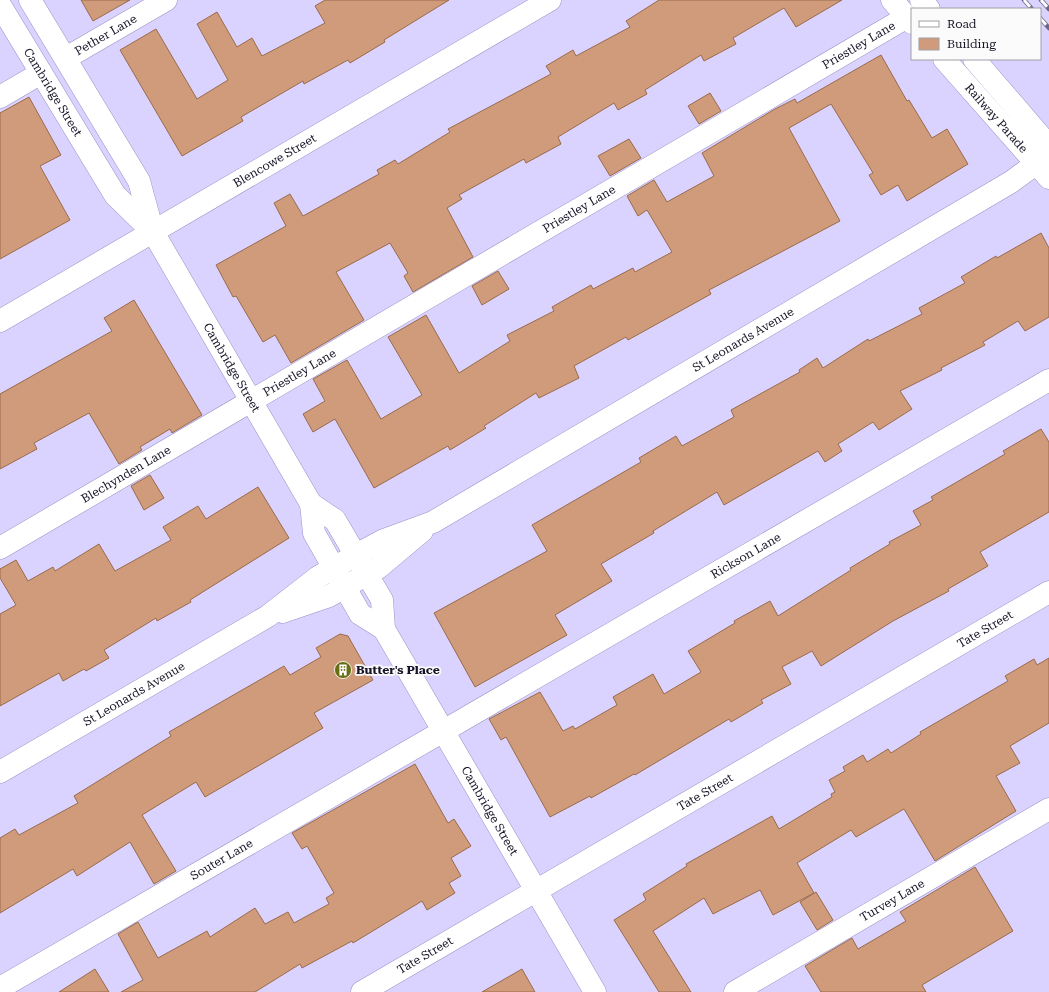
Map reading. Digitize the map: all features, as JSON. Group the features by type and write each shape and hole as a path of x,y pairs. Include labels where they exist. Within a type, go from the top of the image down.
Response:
{"street":[{"name":"Cambridge Street","path":"30,0 139,182 153,232 311,504 314,533 360,614 384,629"},
{"name":"Pether Lane","path":"66,58 166,0"},
{"name":"Blencowe Street","path":"0,321 550,0"},
{"path":"892,0 910,20"},
{"path":"921,0 928,8"},
{"name":"Cambridge Street","path":"0,5 115,195 153,232"},
{"name":"Priestley Lane","path":"252,402 910,20"},
{"name":"Railway Parade","path":"945,60 1045,165"},
{"name":"Railway Parade","path":"975,60 1049,146"},
{"path":"0,97 41,73"},
{"name":"St Leonards Avenue","path":"268,616 329,596 345,588 393,556 434,522 1011,182 1045,165"},
{"name":"Rickson Lane","path":"443,731 1049,380"},
{"name":"Blechynden Lane","path":"0,548 252,402"},
{"name":"Cambridge Street","path":"311,504 336,520 382,600 384,629 595,992"},
{"name":"St Leonards Avenue","path":"0,772 268,616 318,577 356,555 384,540 434,522"},
{"name":"Tate Street","path":"362,992 1049,592"},
{"name":"Souter Lane","path":"0,988 443,731"},
{"name":"Turvey Lane","path":"735,992 1049,809"}],"building":[{"path":"81,0 130,0 93,21"},
{"path":"325,0 449,0 350,63 348,60 304,84 303,81 241,117 243,121 182,156 120,50 156,29 197,99 228,80 197,24 217,12 237,47 252,38 262,56 325,23 315,6"},
{"path":"659,0 842,0 796,27 784,8 733,38 736,44 704,61 701,55 645,90 647,94 618,110 614,103 558,137 561,144 526,163 524,159 459,195 462,199 447,208 473,257 413,292 404,276 408,273 390,243 336,272 364,320 291,363 275,335 263,342 236,296 233,297 216,265 286,226 274,203 290,194 303,216 379,174 377,170 395,160 398,164 450,132 448,129 551,74 546,66 573,50 576,56 630,27 626,21"},
{"path":"881,55 907,101 909,100 932,138 947,129 968,164 907,201 898,185 881,195 869,175 873,173 831,104 789,128 840,221 709,290 711,294 628,340 626,337 574,366 579,378 539,398 536,393 484,426 486,428 450,450 448,446 374,488 335,419 313,432 303,414 325,401 313,379 347,360 381,419 422,395 388,337 426,315 459,373 510,341 507,335 554,311 552,307 591,285 593,289 633,268 635,272 672,252 647,210 638,216 627,196 654,180 667,202 714,176 702,153 775,109 795,99 797,103"},
{"path":"710,93 721,111 699,124 688,106"},
{"path":"29,97 61,155 40,166 70,220 0,259 0,113"},
{"path":"629,139 641,158 610,176 598,156"},
{"path":"1041,233 1049,248 1049,317 1025,331 1018,321 983,342 985,345 941,368 942,370 900,391 912,409 879,430 873,422 838,444 842,451 825,462 818,451 724,505 717,492 653,531 654,533 601,564 612,581 555,615 567,635 475,687 434,613 547,551 532,525 641,462 639,458 676,436 682,446 734,417 731,410 800,372 799,370 817,358 823,368 868,339 869,341 922,314 919,308 965,283 961,277 996,256 997,258"},
{"path":"498,271 509,289 482,305 472,286"},
{"path":"134,300 202,415 172,433 170,429 140,447 142,450 119,464 89,413 34,443 37,449 0,469 0,394 112,331 104,318"},
{"path":"1041,429 1049,442 1049,512 980,552 988,566 948,589 949,591 893,621 821,666 812,651 782,667 791,684 761,700 763,703 731,722 729,719 635,775 634,774 591,798 590,796 550,817 506,737 501,740 489,719 540,692 563,731 573,726 575,729 617,705 613,697 653,674 664,694 701,672 688,651 735,623 734,621 770,601 778,616 851,570 850,568 890,544 889,542 921,525 913,511 933,500 931,497 1005,454 1003,451"},
{"path":"150,475 164,498 144,510 131,486"},
{"path":"258,487 289,538 190,600 191,602 157,621 156,618 104,650 109,658 86,671 84,669 63,681 59,673 0,706 0,614 16,605 0,578 0,569 16,560 28,581 53,567 55,571 99,544 115,571 171,540 163,527 198,506 206,519"},
{"path":"340,634 348,636 373,680 314,713 323,728 205,797 196,782 142,815 176,871 154,884 130,842 77,876 73,869 0,913 0,838 15,829 19,835 78,803 74,796 171,736 169,732 284,666 290,675 321,657 316,648"},
{"path":"1049,658 1049,723 1010,746 1020,763 996,776 1016,811 935,861 904,809 856,837 851,830 797,863 814,893 773,915 760,890 713,914 704,898 653,931 691,992 659,992 614,920 646,900 643,894 687,866 686,864 772,816 779,829 832,797 831,794 835,792 829,780 845,771 843,767 863,755 867,762 888,749 891,753 921,734 920,732 1008,681 1005,676 1034,659 1037,665"},
{"path":"415,764 448,823 454,819 471,846 451,858 461,876 449,883 455,893 427,910 422,901 353,943 352,941 302,968 300,964 255,992 121,992 143,980 118,934 138,922 158,958 207,931 210,937 255,908 265,924 288,912 294,923 329,904 326,898 334,893 307,846 302,849 292,833"},
{"path":"975,867 1013,931 922,985 926,992 821,992 805,966 852,938 858,949 906,921 900,912"},
{"path":"816,892 833,920 817,930 800,902"},
{"path":"95,969 109,992 59,992"},
{"path":"522,969 535,992 482,992"}],"railway":[{"path":"1024,0 1031,8"},
{"path":"1041,0 1049,9"},
{"path":"1041,19 1049,28"}],"place":[{"name":"Butter's Place","path":"343,670"}]}
